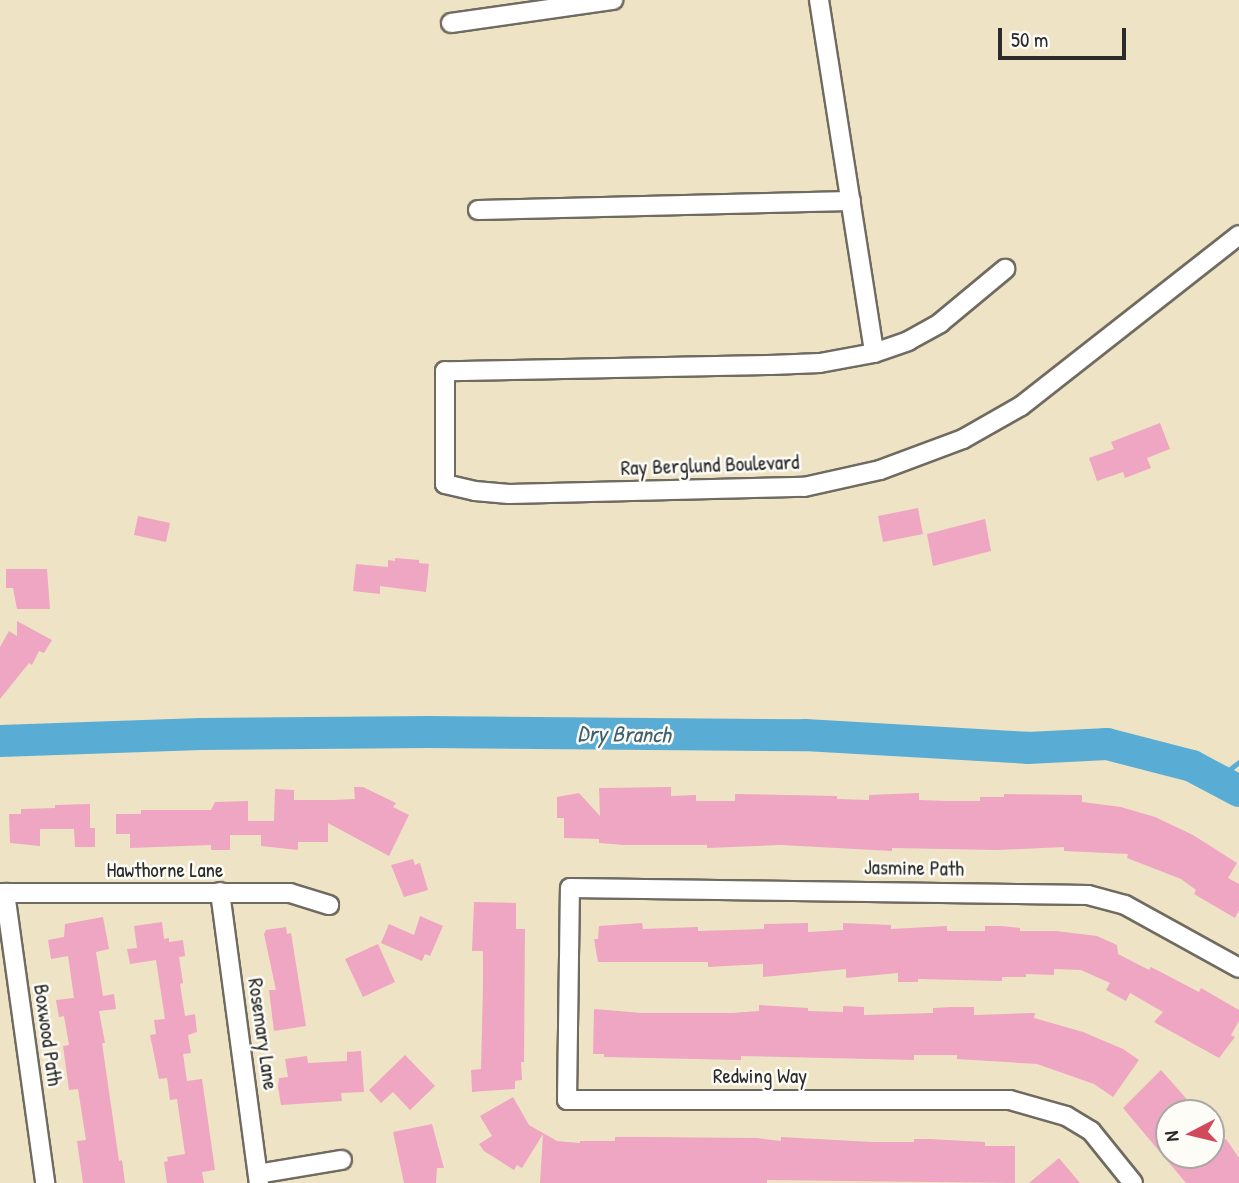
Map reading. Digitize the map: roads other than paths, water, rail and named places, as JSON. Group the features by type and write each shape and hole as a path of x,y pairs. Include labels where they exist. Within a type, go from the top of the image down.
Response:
{"street":[{"path":"451,23 613,0"},
{"path":"819,0 874,353 908,341 940,323 1005,269"},
{"path":"478,210 851,201"},
{"name":"Ray Berglund Boulevard","path":"874,353 850,359 771,365 445,371 445,484 475,491 509,494 804,487 880,470 962,439 1021,406 1239,235"},
{"name":"Jasmine Path","path":"570,888 1088,895 1125,905 1239,968"},
{"name":"Redwing Way","path":"570,888 567,1100 1010,1100 1066,1116 1091,1130 1133,1183"},
{"name":"Rosemary Lane","path":"220,892 258,1178"},
{"name":"Hawthorne Lane","path":"3,893 290,892 329,905"},
{"name":"Boxwood Path","path":"3,893 46,1183"},
{"path":"258,1178 342,1160"}],"waterway":[{"name":"Dry Branch","path":"0,741 201,734 429,732 805,735 1028,748 1107,744 1192,766 1239,791"},
{"path":"1216,780 1239,762"}]}
